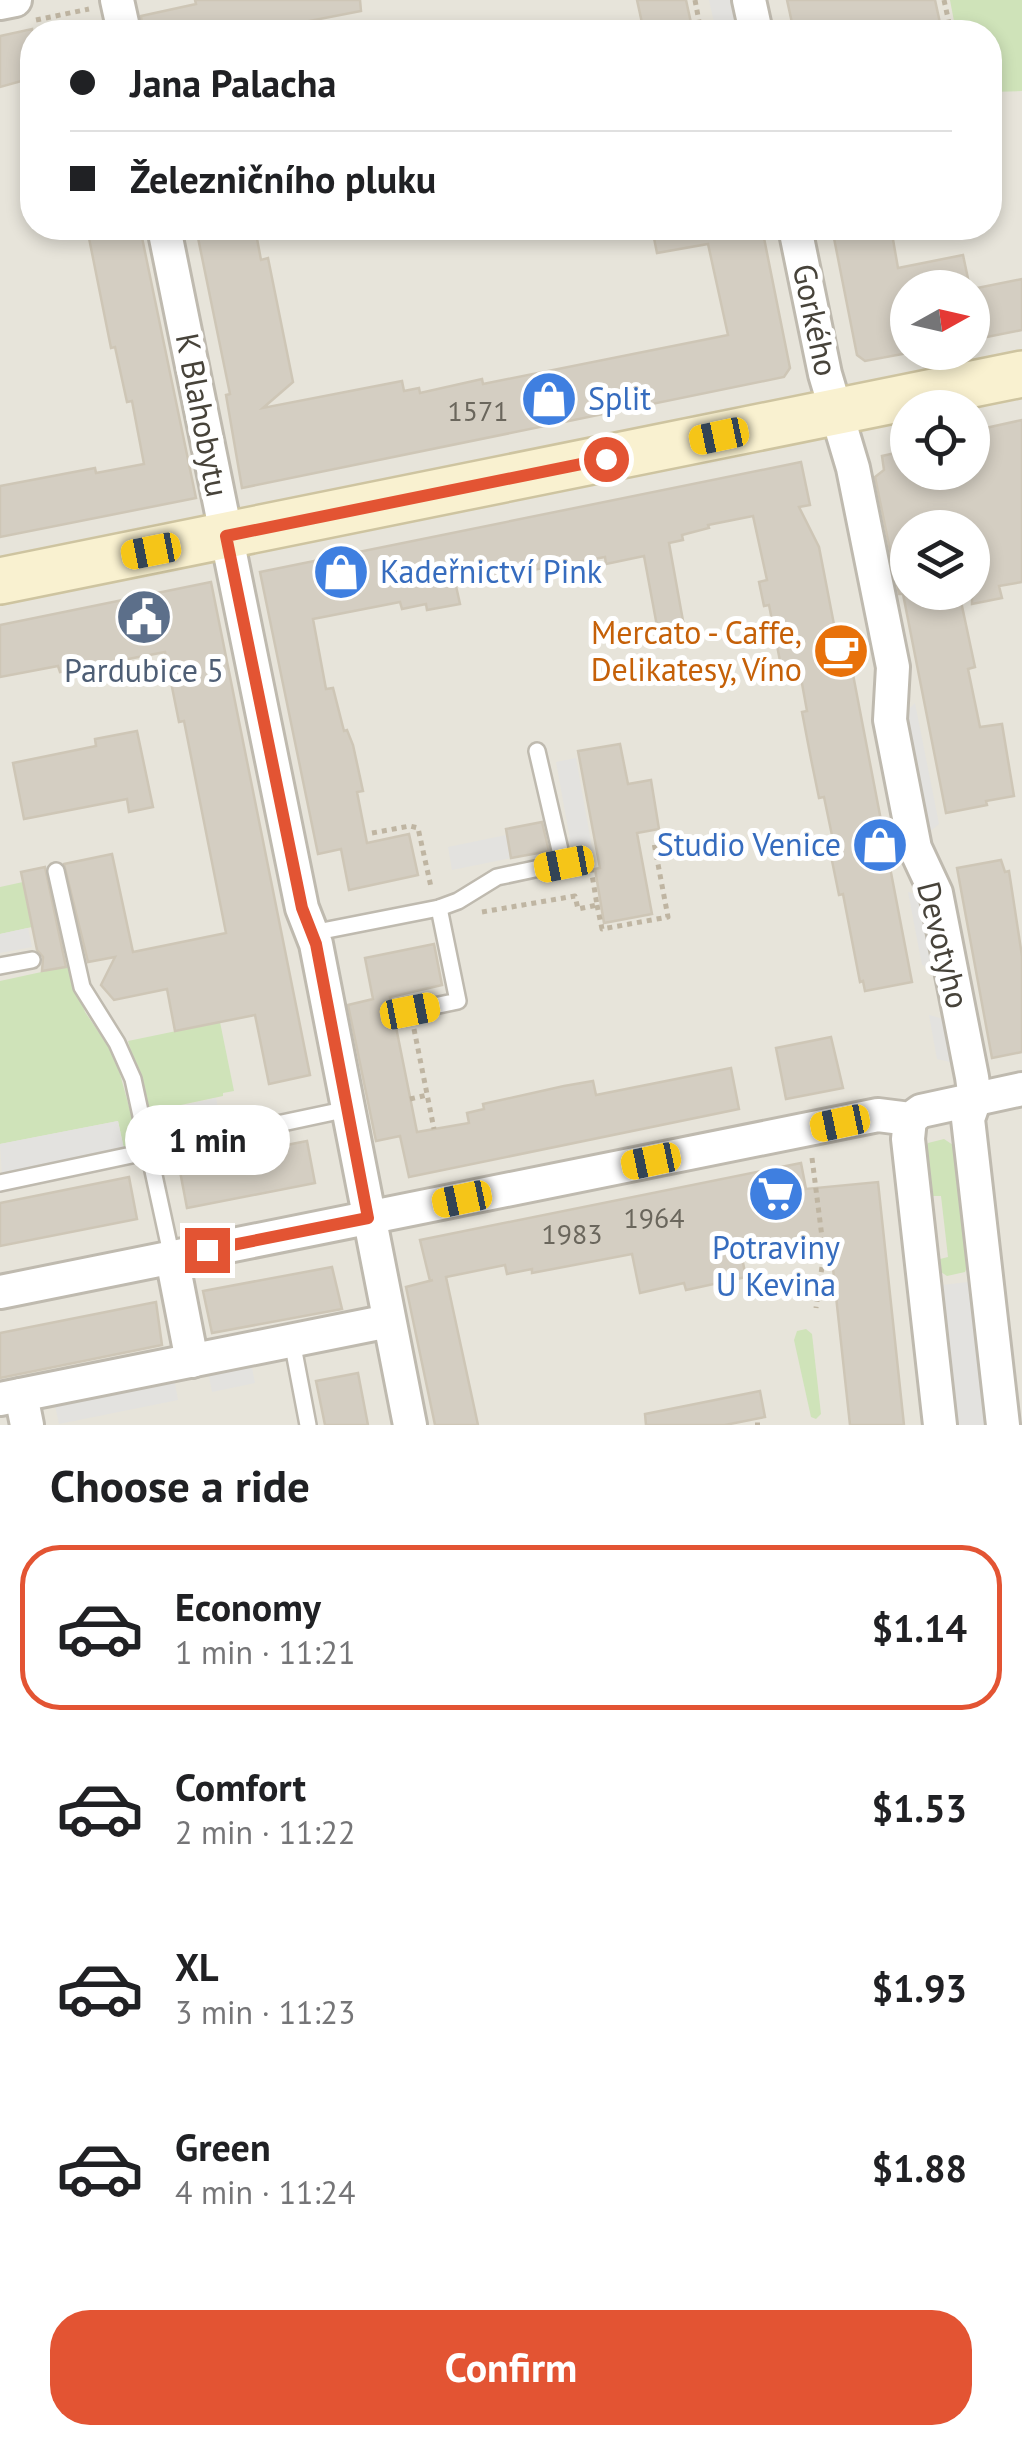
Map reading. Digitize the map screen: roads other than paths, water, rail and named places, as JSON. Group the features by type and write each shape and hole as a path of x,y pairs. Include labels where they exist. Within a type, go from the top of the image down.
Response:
{"main road":[{"path":"0,581 1022,374"}],"street":[{"path":"0,3 24,10"},
{"name":"K Blahobytu","path":"166,240 302,908 312,934 349,1109 410,1425"},
{"name":"Gorkého","path":"797,240 824,374 836,412"},
{"name":"Devotyho","path":"836,412 853,468 893,667 890,720 912,830 918,856 936,894 981,1098 968,1119 1003,1425"},
{"path":"0,1292 878,1115 910,1119 921,1111 1022,1089"},
{"path":"910,1119 908,1139 940,1425"},
{"path":"172,1258 192,1361"},
{"path":"16,1406 192,1361 389,1322"}],"lane":[{"path":"312,934 437,908 458,901 497,877 564,864 537,750"},
{"path":"56,871 82,987 126,1061 151,1153 172,1258"},
{"path":"410,1011 458,1002 437,908"},
{"path":"0,966 32,960"},
{"path":"0,1183 349,1109"},
{"path":"292,1341 308,1425"}],"place":[{"name":"Split","path":"549,399"},
{"name":"Kadeřnictví Pink","path":"341,572"},
{"name":"Pardubice 5","path":"144,617"},
{"name":"Mercato - Caffe, Delikatesy, Víno","path":"841,651"},
{"name":"Studio Venice","path":"880,845"},
{"name":"Potraviny U Kevina","path":"776,1194"}]}
